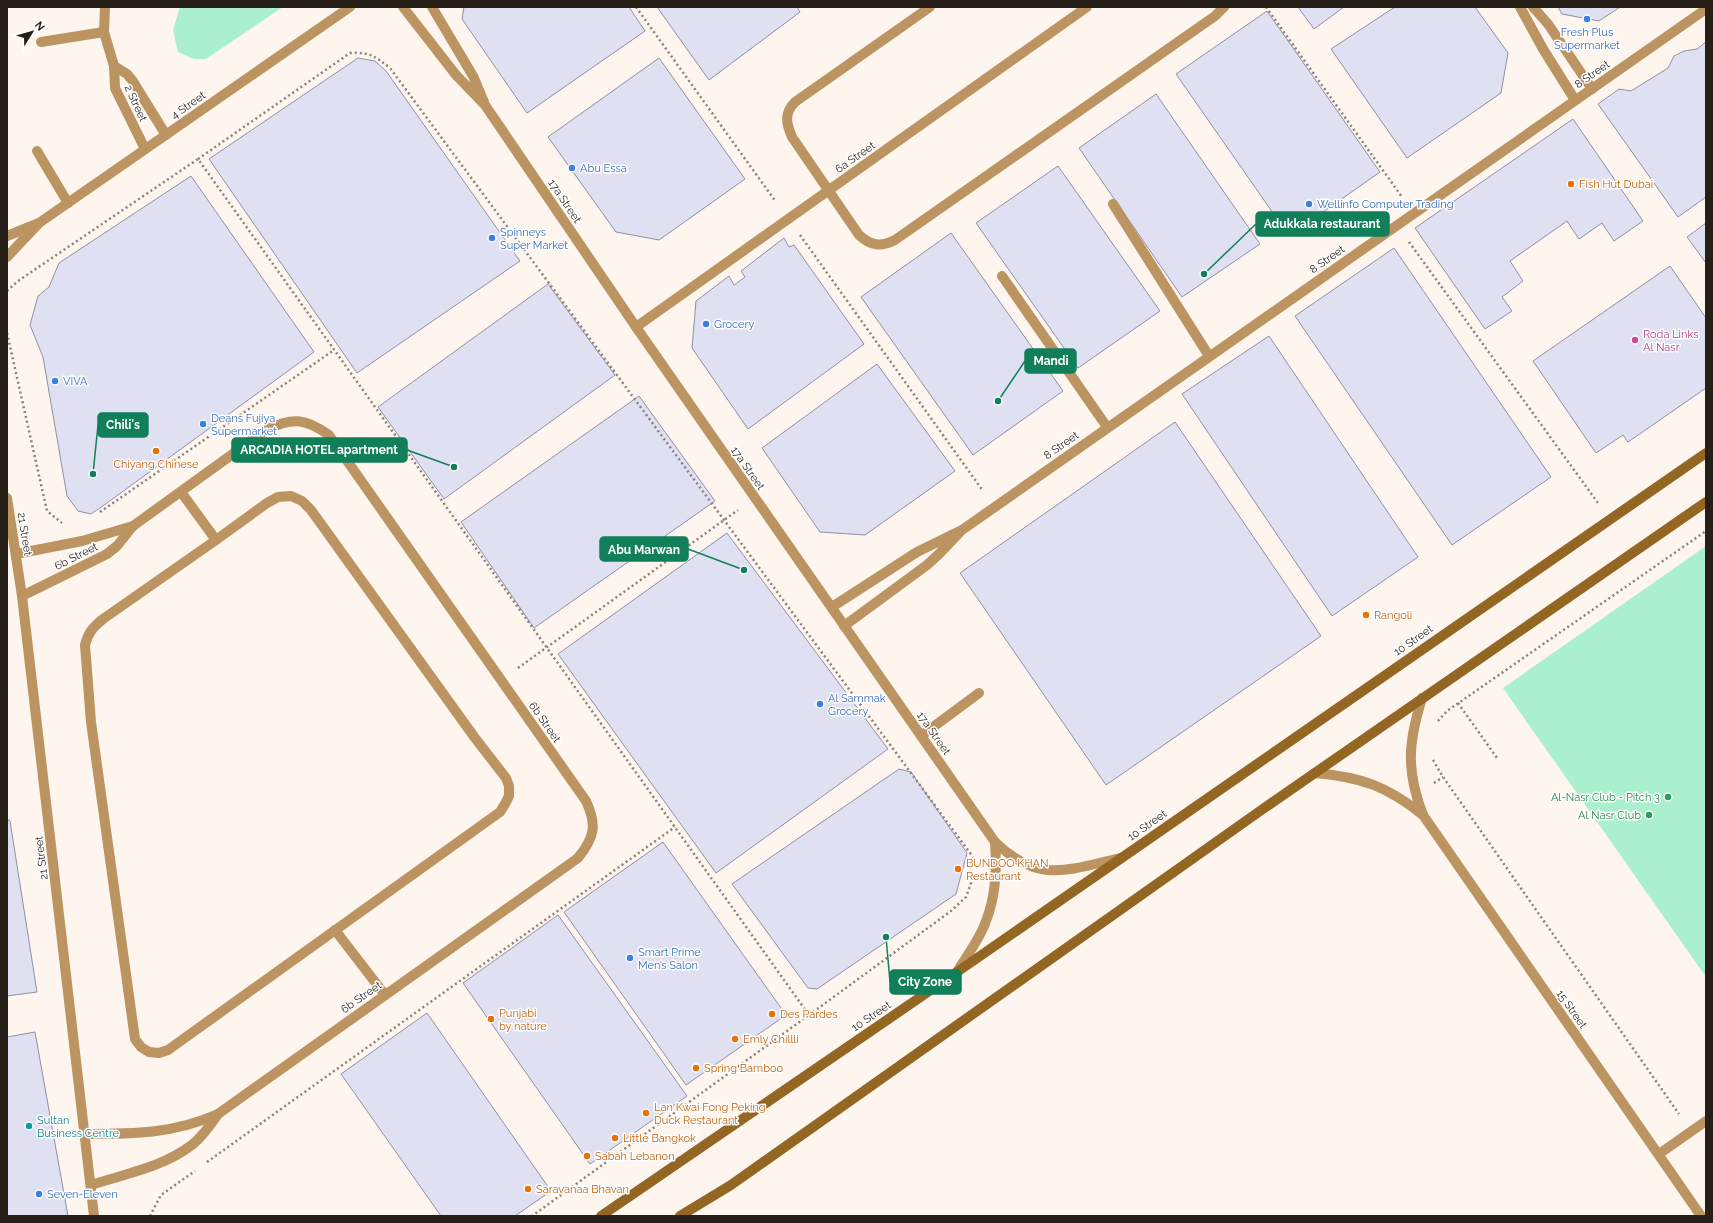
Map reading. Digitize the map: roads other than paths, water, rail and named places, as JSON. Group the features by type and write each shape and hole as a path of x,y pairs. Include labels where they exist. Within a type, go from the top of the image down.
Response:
{"main road":[{"name":"10 Street","path":"600,1216 957,972 1706,453"},
{"path":"680,1216 731,1185 1422,698 1706,502"},
{"path":"693,1216 716,1194"}],"street":[{"name":"2 Street","path":"105,7 104,32 114,66 115,88 145,149"},
{"name":"4 Street","path":"7,257 39,223 350,7"},
{"path":"403,7 456,75 485,105"},
{"path":"432,7 473,76 485,105"},
{"path":"930,7 795,102 789,108 786,117 792,136 859,235 867,242 876,245 886,245 914,227 1209,20 1224,7"},
{"name":"6a Street","path":"636,327 1087,7"},
{"path":"1520,7 1575,100"},
{"path":"1533,7 1548,24 1592,89"},
{"name":"8 Street","path":"832,607 917,552 962,530 1706,9"},
{"path":"41,42 104,32"},
{"name":"2 Street","path":"114,66 127,74 132,80 166,134"},
{"name":"17a Street","path":"485,105 636,327 995,842 1009,855 1026,865 1046,870 1065,870 1120,858"},
{"path":"37,151 68,203"},
{"path":"1113,204 1209,356"},
{"name":"4 Street","path":"7,236 39,223"},
{"path":"1002,276 1107,427"},
{"name":"6b Street","path":"22,596 107,554 117,546 133,526 271,428 281,423 298,421 315,425 329,435 586,801 592,815 593,831 588,846 578,858 218,1114 200,1122 162,1132 142,1134 85,1134"},
{"path":"181,492 216,540"},
{"path":"291,496 302,501 311,510 474,738 506,778 509,786 509,796 500,812 168,1050 159,1053 149,1052 141,1047 135,1039 91,722 85,646 88,635 94,626 216,540 267,503 278,497 291,496"},
{"name":"21 Street","path":"7,498 22,596 94,1216"},
{"name":"6b Street","path":"16,554 82,541 133,526"},
{"name":"8 Street","path":"844,626 927,565 962,530"},
{"path":"921,736 979,693"},
{"name":"15 Street","path":"1422,698 1414,723 1410,747 1411,772 1416,796 1423,815"},
{"name":"15 Street","path":"1315,773 1364,781 1387,790 1408,802 1423,815 1701,1216"},
{"path":"957,972 986,921 996,877 995,842"},
{"path":"335,930 385,995"},
{"name":"6b Street","path":"91,1185 160,1163 178,1155 194,1144 207,1130 218,1114"},
{"path":"1659,1154 1706,1121"}],"place":[{"name":"Fresh Plus Supermarket","path":"1587,19"},
{"name":"Abu Essa","path":"572,168"},
{"name":"Fish Hut Dubai","path":"1571,184"},
{"name":"Wellinfo Computer Trading","path":"1309,204"},
{"name":"Spinneys Super Market","path":"492,238"},
{"name":"Adukkala restaurant","path":"1204,274"},
{"name":"Grocery","path":"706,324"},
{"name":"Roda Links Al Nasr","path":"1635,340"},
{"name":"VIVA","path":"55,381"},
{"name":"Mandi","path":"998,401"},
{"name":"Deans Fujiya Supermarket","path":"203,424"},
{"name":"Chiyang Chinese","path":"156,451"},
{"name":"ARCADIA HOTEL apartment","path":"454,467"},
{"name":"Chili's","path":"93,474"},
{"name":"Abu Marwan","path":"744,570"},
{"name":"Rangoli","path":"1366,615"},
{"name":"Al Sammak Grocery","path":"820,704"},
{"name":"Al-Nasr Club - Pitch 3","path":"1668,797"},
{"name":"Al Nasr Club","path":"1649,815"},
{"name":"BUNDOO KHAN Restaurant","path":"958,869"},
{"name":"City Zone","path":"886,937"},
{"name":"Smart Prime Men’s Salon","path":"630,958"},
{"name":"Des Pardes","path":"772,1014"},
{"name":"Punjabi by nature","path":"491,1019"},
{"name":"Emly Chillli","path":"735,1039"},
{"name":"Spring Bamboo","path":"696,1068"},
{"name":"Lan Kwai Fong Peking Duck Restaurant","path":"646,1113"},
{"name":"Sultan Business Centre","path":"29,1126"},
{"name":"Little Bangkok","path":"615,1138"},
{"name":"Sabah Lebanon","path":"587,1156"},
{"name":"Saravanaa Bhavan","path":"528,1189"},
{"name":"Seven-Eleven","path":"39,1194"}]}
